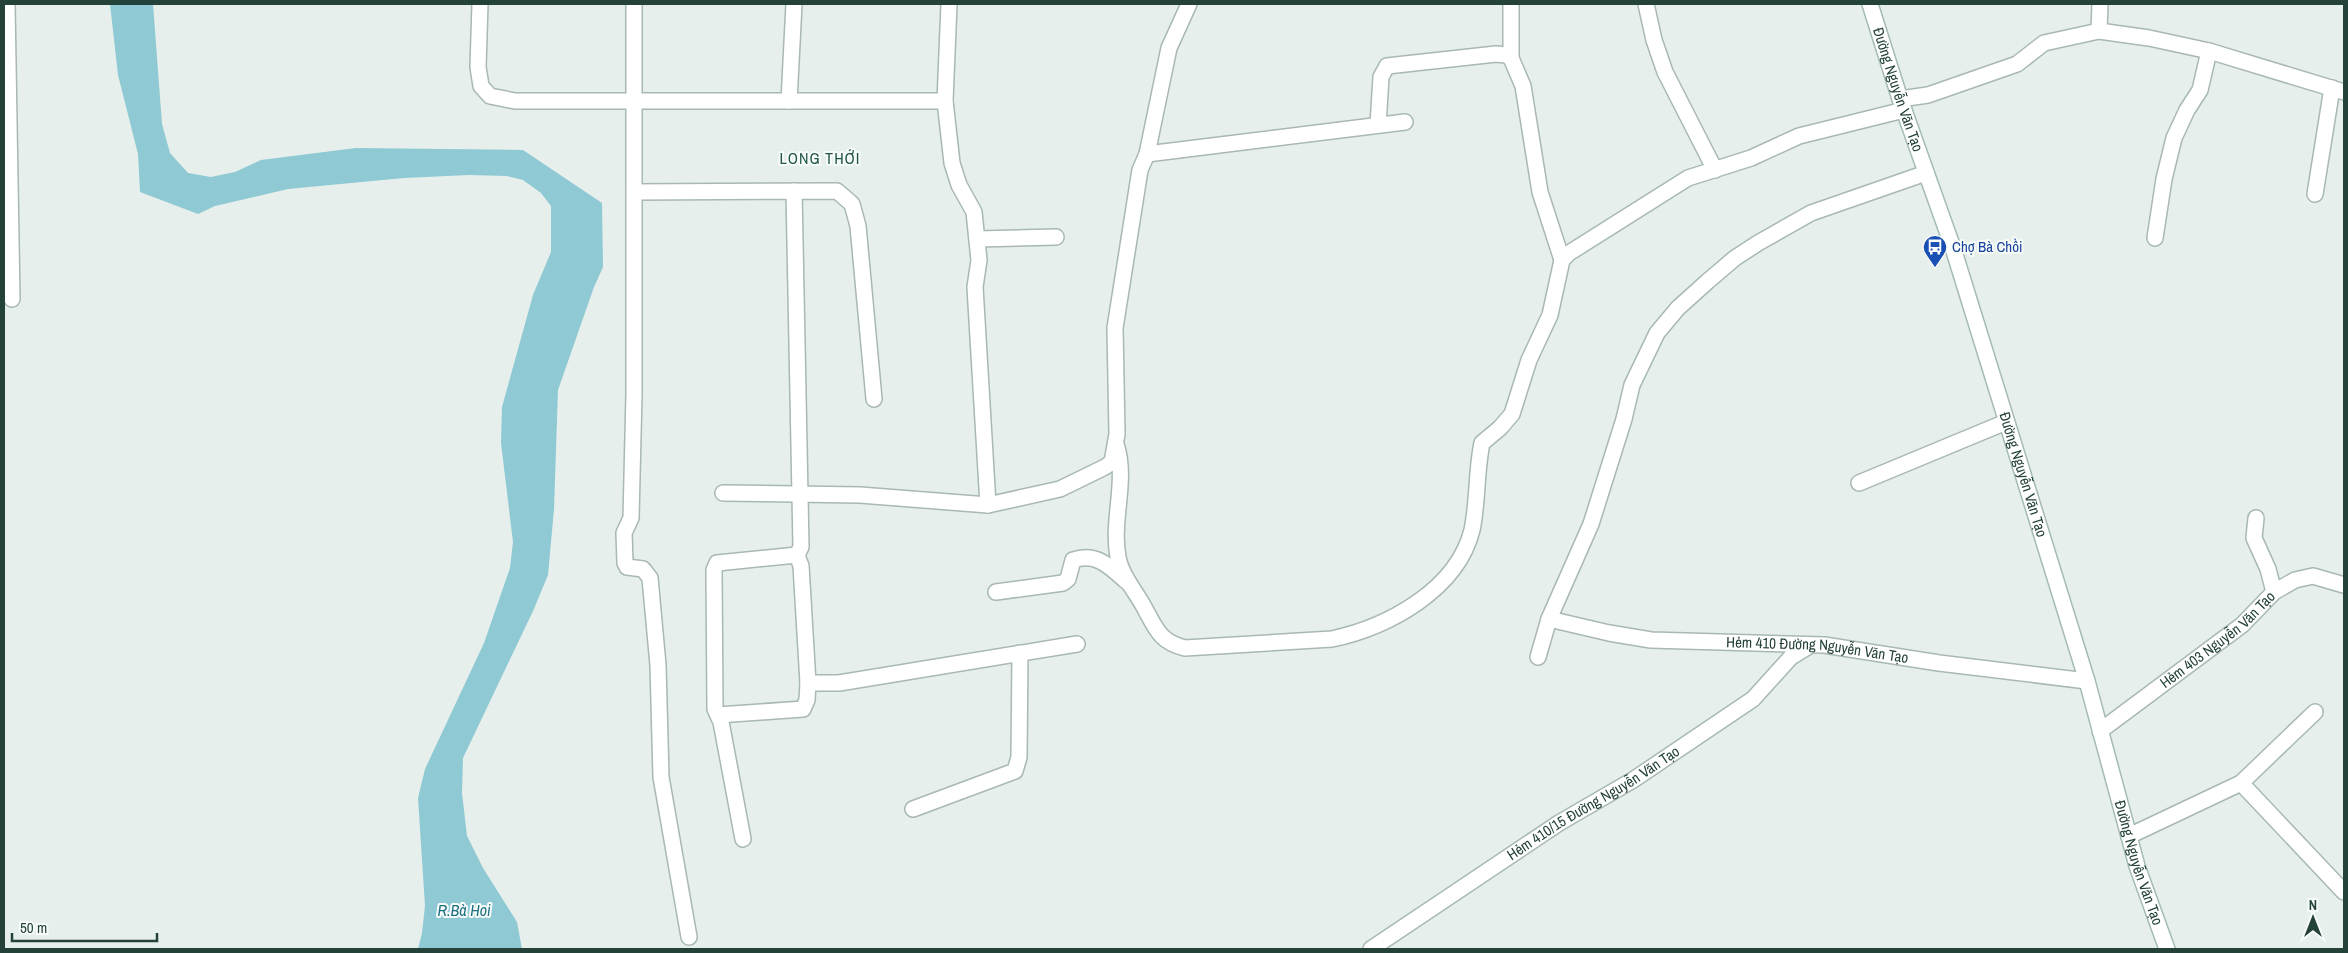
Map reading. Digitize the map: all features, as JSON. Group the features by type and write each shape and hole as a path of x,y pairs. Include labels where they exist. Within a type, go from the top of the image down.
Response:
{"street":[{"path":"7,4 12,299"},
{"path":"480,4 478,67 481,86 490,96 515,102 945,101"},
{"path":"634,4 634,412 631,518 624,533 625,563 627,567 643,569 650,578 658,665 661,777 689,937"},
{"path":"789,101 794,4"},
{"path":"949,4 945,101 952,163 959,185 974,212 977,239 979,260 975,287 988,505"},
{"path":"723,493 860,495 988,505 1060,489 1105,468 1112,462 1116,444 1115,328 1140,170 1147,154 1169,48 1189,4"},
{"path":"1116,444 1120,458 1122,478 1116,519 1118,558 1152,623 1166,642 1185,648 1332,639 1354,634 1398,614 1426,597 1450,573 1466,548 1472,529 1482,443 1500,428 1512,414 1529,360 1550,315 1562,260 1540,192 1523,86 1511,58 1511,4"},
{"path":"1646,4 1654,40 1665,72 1715,170"},
{"name":"Đường Nguyễn Văn Tạo","path":"1870,4 1902,104 1953,248 2087,681 2129,836 2166,949"},
{"path":"2100,4 2100,31"},
{"path":"1562,260 1688,178 1751,158 1799,136 1902,104 2017,64 2044,43 2100,31 2150,38 2209,51 2338,90 2315,194"},
{"path":"2155,238 2164,179 2174,138 2187,110 2200,90 2209,51"},
{"path":"1378,126 1381,76 1387,66 1496,54 1506,55 1511,58"},
{"path":"1147,154 1405,122"},
{"path":"1538,657 1549,618 1591,524 1624,418 1632,385 1657,333 1678,308 1734,258 1812,214 1926,173"},
{"path":"718,715 803,709 807,700 808,682 801,566 797,555 800,546 794,191"},
{"path":"634,192 837,191 852,204 858,226 874,399"},
{"path":"977,239 1056,238"},
{"path":"1859,483 2006,422"},
{"path":"2256,518 2254,538 2268,569 2274,592"},
{"path":"743,839 721,722 715,709 713,576 717,563 797,555"},
{"path":"996,592 1063,583 1068,580 1073,560 1082,557 1098,558 1132,586"},
{"name":"Hẻm 403 Nguyễn Văn Tạo","path":"2100,731 2242,625 2274,592 2295,580 2313,576 2344,585"},
{"name":"Hẻm 410 Đường Nguyễn Văn Tạo","path":"1549,618 1609,633 1651,640 1824,645 1939,663 2087,681"},
{"path":"808,682 838,682 1077,644"},
{"name":"Hẻm 410/15 Đường Nguyễn Văn Tạo","path":"1371,949 1559,823 1633,780 1753,698 1790,657 1809,646"},
{"path":"913,809 1015,771 1019,757 1020,653"},
{"path":"2129,836 2241,783 2315,712"},
{"path":"2241,783 2344,892"}],"water":[{"name":"R.Bà Hoi","path":"110,4 153,4 162,124 170,153 188,173 211,177 235,172 261,160 356,148 523,150 602,203 603,267 594,287 558,390 554,509 548,575 533,611 463,758 462,793 467,836 483,868 517,922 522,949 418,949 425,906 418,798 425,769 484,643 510,568 513,542 501,443 502,407 533,295 551,252 551,206 541,193 523,180 507,176 469,175 404,178 288,189 215,206 198,214 140,192 138,154 118,75"}],"place":[{"name":"Chợ Bà Chồi","path":"1935,268"}],"district":[{"name":"LONG THỚI","path":"820,158"}]}
